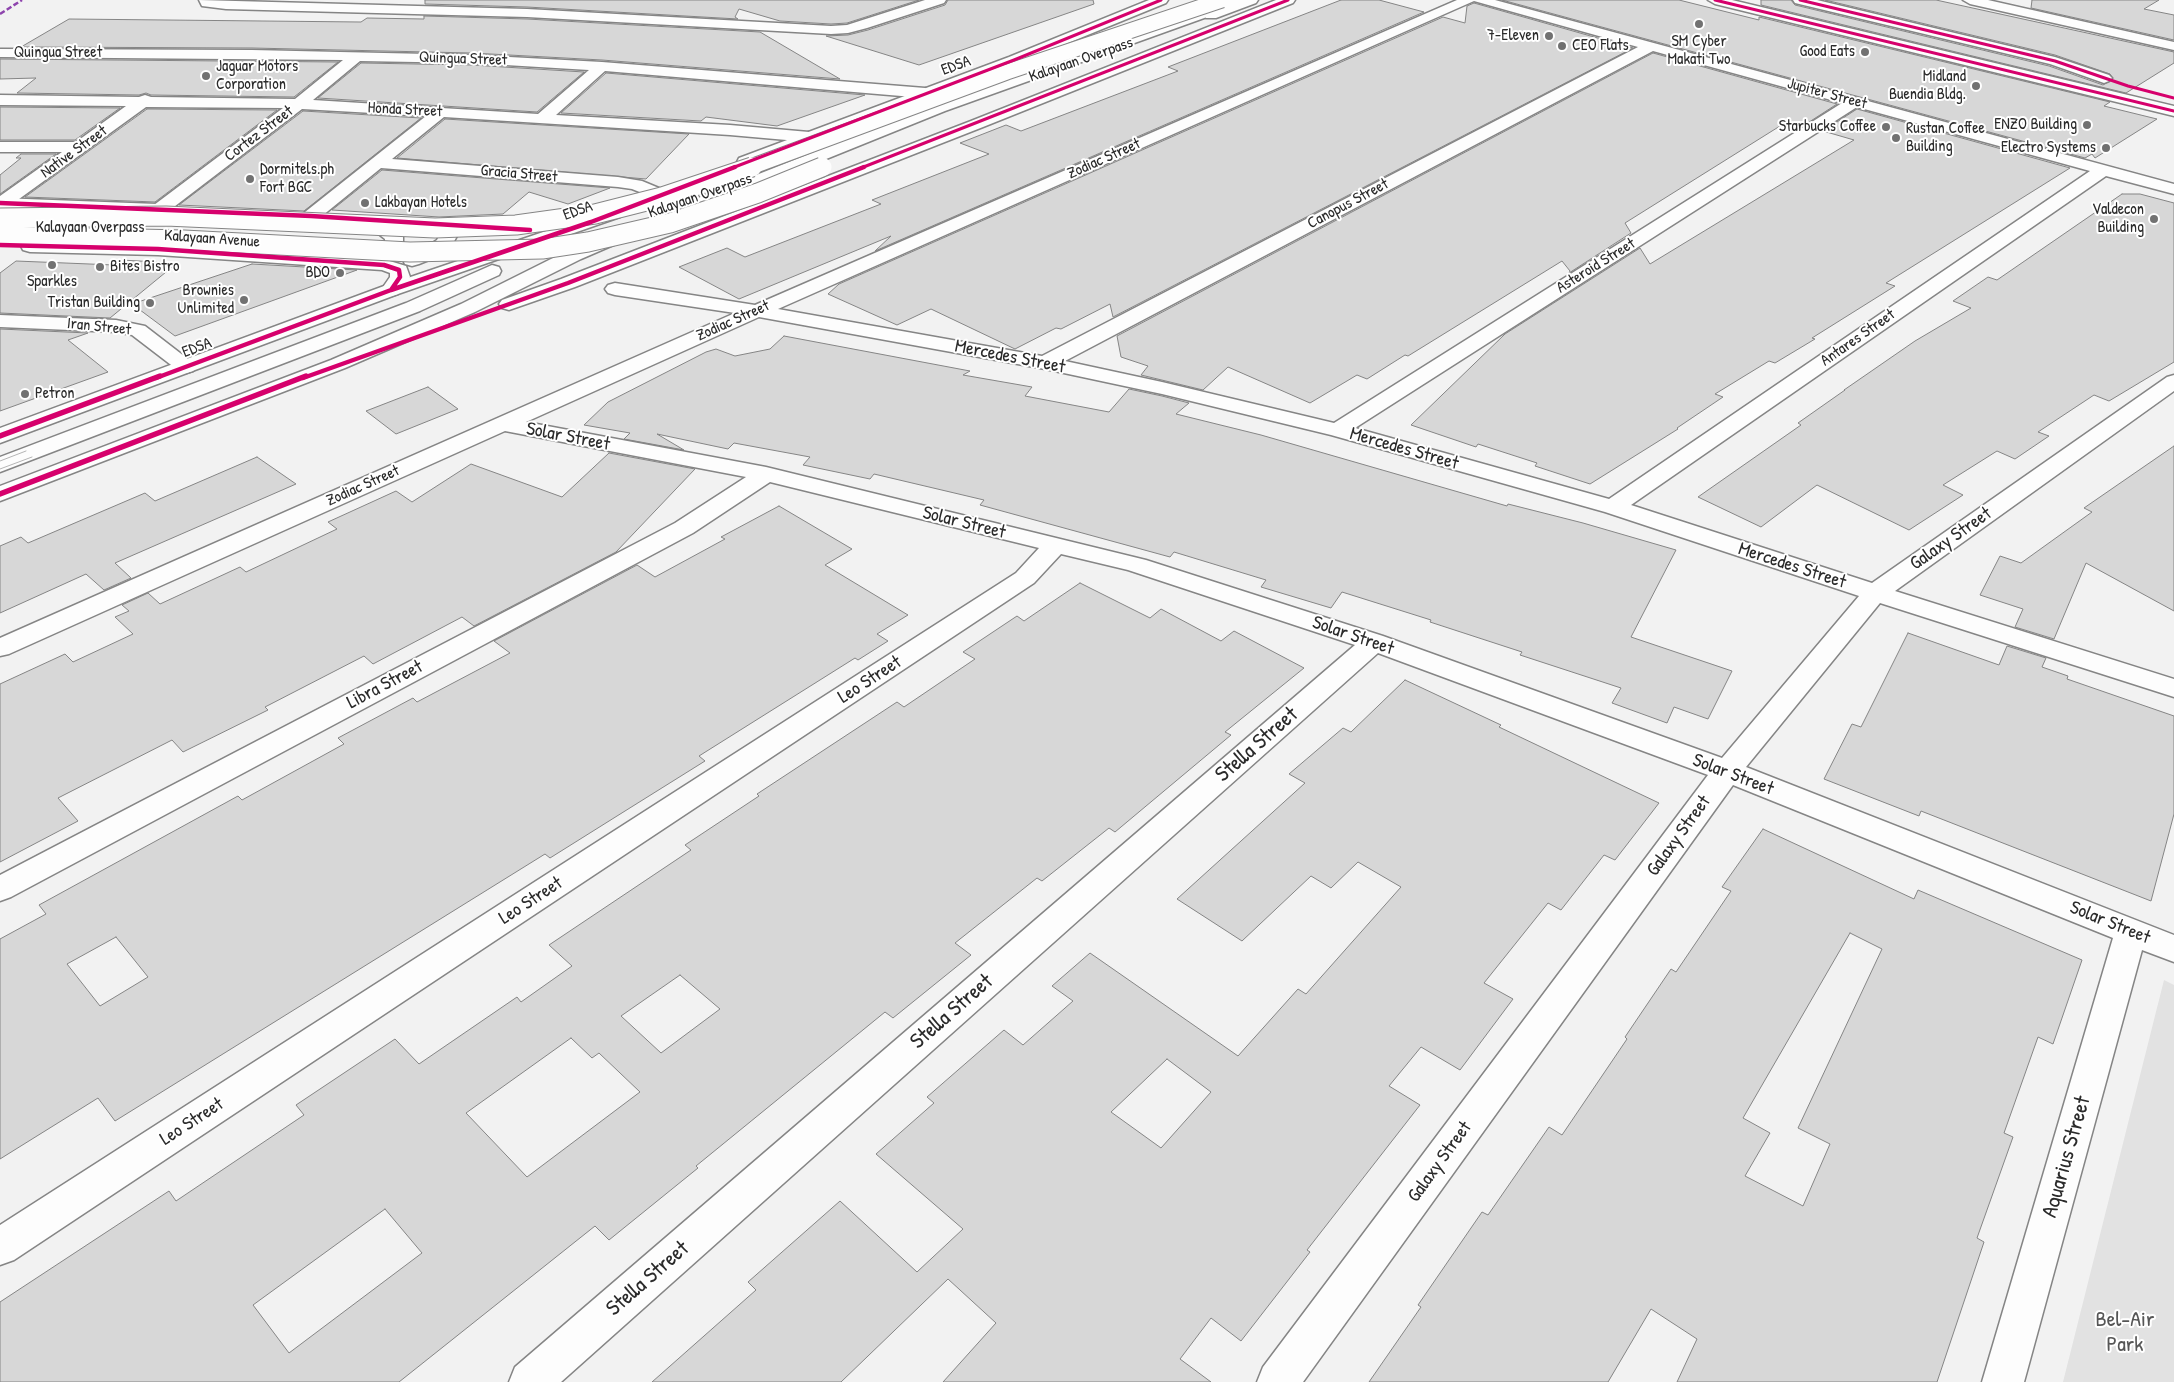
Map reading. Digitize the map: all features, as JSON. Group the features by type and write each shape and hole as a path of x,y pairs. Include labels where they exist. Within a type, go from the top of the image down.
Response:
{"main road":[{"path":"206,0 207,3 226,5 527,13 831,30 862,25 939,0"},
{"name":"EDSA","path":"0,436 391,290 591,222 925,92 1014,60 1161,0"},
{"path":"1014,60 1131,25 1194,0"},
{"name":"Kalayaan Overpass","path":"0,209 101,216 166,216 435,228 516,225 595,214 708,183 1007,72 1222,0"},
{"name":"EDSA","path":"0,494 338,364 468,308 574,254 939,108 1241,0"},
{"name":"Kalayaan Overpass","path":"0,229 152,228 432,240 510,237 571,230 637,217 682,204 1026,79 1251,0"},
{"path":"0,236 184,240 410,252 542,249 632,233 679,220 758,193 1267,0"},
{"path":"338,364 568,283 1288,0"},
{"name":"Zodiac Street","path":"0,648 757,310 1468,0"},
{"name":"Jupiter Street","path":"1480,0 2174,189"},
{"path":"1715,0 2174,111"},
{"path":"1730,0 1991,58 2128,86 2174,98"},
{"path":"1764,0 1991,58 2081,88"},
{"path":"1800,0 2055,62 2128,86"},
{"path":"1970,0 2174,46"},
{"path":"2004,8 2019,0"},
{"name":"Canopus Street","path":"1045,363 1652,46"},
{"name":"Quingua Street","path":"0,52 472,59 602,66 925,92"},
{"name":"Cortez Street","path":"160,209 299,104 357,56"},
{"path":"543,118 602,66"},
{"name":"Honda Street","path":"0,100 145,100 299,104 543,118 810,137"},
{"name":"Native Street","path":"0,209 79,147 145,100"},
{"name":"Asteroid Street","path":"1338,430 1855,102"},
{"path":"311,216 441,112"},
{"path":"0,147 79,147"},
{"name":"Gracia Street","path":"377,163 618,182 636,185 660,195"},
{"name":"Antares Street","path":"1614,507 2103,170"},
{"path":"0,209 160,209 311,216 446,229 530,230 591,222"},
{"name":"Kalayaan Avenue","path":"0,209 385,232 446,229 444,243 424,256 384,265 158,249 0,245"},
{"path":"0,465 413,307 591,222"},
{"path":"351,262 370,258 391,248 394,244 394,237 385,232"},
{"path":"384,265 399,270 400,277 391,290"},
{"name":"Mercedes Street","path":"615,289 757,310 1045,363 1162,388 1338,430 1614,507 1875,593 2174,688"},
{"name":"Iran Street","path":"0,321 116,326 138,330 186,367"},
{"name":"Galaxy Street","path":"1278,1382 1727,772 1875,593 2174,382"},
{"name":"Solar Street","path":"501,424 766,474 1137,565 1374,642 1727,772 2174,949"},
{"name":"Libra Street","path":"0,889 684,528 766,474"},
{"name":"Leo Street","path":"0,1247 1025,578 1055,546"},
{"name":"Stella Street","path":"530,1382 1374,642"},
{"name":"Aquarius Street","path":"2003,1382 2131,932"}],"green space":[{"name":"Bel-Air Park","path":"2164,980 2174,985 2174,1382 2063,1382"}],"building":[{"path":"425,0 919,0 847,23 831,24 780,21 739,9 735,17 738,19 527,7 425,4"},
{"path":"948,0 1093,0 1094,4 919,65 826,36 848,35 868,30 945,5"},
{"path":"1341,0 1379,0 1424,12 875,251 891,236 739,299 679,267 727,248 745,257 881,204 872,200 989,154 960,143 1006,125 1021,131 1178,71 1168,67"},
{"path":"1502,0 1679,0 1759,20 1759,17 2110,102 2104,106 2157,119 2095,158 2092,154 2085,158"},
{"path":"1761,0 1791,0 1795,5 2049,66 2103,85 2113,79 2110,74 2055,55 1825,0 1936,0 2174,52 2174,63 2126,93 1761,5"},
{"path":"2032,0 2159,0 2144,9 2174,15 2174,40 2031,8"},
{"path":"1474,3 1633,48 1113,317 1110,304 1061,329 1056,328 1015,349 931,309 897,325 828,294 839,284 1443,17 1465,23 1467,6"},
{"path":"424,16 527,19 760,32 840,79 602,60 472,53 252,48 21,47 69,19 361,22 367,18 424,19"},
{"path":"1653,53 1837,104 1803,126 1788,121 1625,223 1631,233 1569,273 1570,271 1562,261 1408,356 1405,355 1367,379 1357,375 1310,403 1228,367 1203,390 1141,375 1148,366 1121,357 1117,336"},
{"path":"0,59 338,62 294,97 151,95 146,93 139,95 17,93 36,78 0,79"},
{"path":"361,63 472,65 584,72 537,112 318,98"},
{"path":"606,73 865,95 777,126 706,117 701,121 561,113"},
{"path":"0,107 120,108 75,140 0,140"},
{"path":"147,109 277,110 155,202 25,197"},
{"path":"1857,109 2070,168 1886,283 1895,286 1812,338 1815,339 1775,363 1769,361 1715,394 1723,397 1678,429 1590,484 1535,466 1537,463 1478,444 1476,447 1411,425 1505,334 1640,248 1650,264 1854,140 1823,131"},
{"path":"303,111 421,118 304,211 179,205"},
{"path":"445,119 689,134 646,179 397,158"},
{"path":"21,154 56,154 0,194 0,175 21,158 16,158"},
{"path":"382,170 610,188 568,204 529,192 503,214 439,217 332,210"},
{"path":"2122,194 2140,194 2174,203 2174,362 2109,401 2094,395 2038,432 2049,436 2015,459 1997,451 1943,485 1963,495 1909,530 1817,485 1761,527 1698,497 1801,425 1798,423 1844,390 1915,341 1971,308 1953,301 1988,277 1997,280"},
{"path":"120,260 177,263 110,318 0,313 0,273 16,261 114,265"},
{"path":"252,264 357,270 175,336 132,304"},
{"path":"0,329 88,333 68,340 108,372 0,411"},
{"path":"784,336 970,371 963,375 1032,387 1025,396 1109,412 1129,389 1162,396 1189,403 1176,414 1261,435 1507,506 1508,504 1583,523 1676,550 1631,637 1732,671 1708,719 1674,707 1667,723 1612,703 1621,688 1520,655 1522,652 1430,622 1431,620 1342,592 1331,608 1261,587 1266,580 1174,552 1170,557 980,505 984,500 874,474 870,479 803,465 810,457 734,443 728,449 657,434 684,450 624,439 630,433 584,425 608,402 706,352 716,349 735,356 770,349"},
{"path":"428,387 458,409 396,434 366,411"},
{"path":"2174,446 2174,611 2086,563 2054,639 2015,627 2023,609 1980,595 2000,556 2021,563 2092,512 2084,508"},
{"path":"609,453 695,469 616,552 474,626 462,617 373,664 364,656 265,707 268,710 183,752 172,740 58,798 78,821 0,862 0,684 65,654 73,662 133,634 115,617 129,611 122,605 148,593 160,604 240,567 246,572 337,529 328,522 396,491 412,502 471,464 562,497"},
{"path":"257,457 296,484 115,563 131,578 104,590 86,574 0,613 0,546 21,537 28,543 145,493 155,501"},
{"path":"779,506 852,549 825,565 908,615 877,634 888,641 858,660 855,658 699,756 705,761 550,858 545,854 115,1121 98,1098 0,1159 0,939 46,914 39,905 238,796 242,800 344,744 338,738 413,698 417,702 510,653 494,641 637,565 655,577 725,539 721,537","holes":["116,937 148,977 100,1006 67,964"]},
{"path":"1080,583 1150,618 1161,609 1221,641 1234,631 1304,668 1225,732 1231,735 1115,832 1109,828 1042,881 1037,878 955,943 971,955 893,1018 885,1012 696,1166 698,1168 609,1240 595,1226 399,1382 0,1382 0,1302 169,1191 176,1201 304,1115 296,1105 395,1039 419,1064 517,997 521,1002 572,966 549,945 691,850 685,845 759,796 757,794 897,702 904,707 975,659 963,652 1017,616 1024,621","holes":["680,975 720,1009 661,1053 621,1016","571,1038 592,1058 599,1053 640,1092 527,1177 466,1113","385,1209 422,1253 289,1353 253,1305"]},
{"path":"1908,633 1999,665 2007,646 2046,658 2042,667 2068,676 2067,679 2174,716 2174,814 2151,901 1921,811 1919,816 1824,779 1852,724 1861,727"},
{"path":"1405,680 1659,803 1615,860 1604,855 1561,910 1548,903 1484,983 1513,999 1460,1070 1421,1047 1389,1086 1420,1105 1307,1250 1310,1252 1241,1341 1211,1318 1180,1359 1211,1382 943,1382 996,1323 948,1279 841,1382 652,1382 756,1290 748,1282 840,1201 917,1272 963,1229 876,1154 934,1103 927,1097 1004,1030 1023,1045 1073,1001 1052,986 1090,953 1238,1056 1298,989 1306,994 1401,887 1358,862 1331,888 1311,876 1242,941 1177,899 1305,783 1289,774 1343,728 1351,732","holes":["1167,1059 1211,1092 1161,1148 1111,1112"]},
{"path":"1763,829 1914,899 1918,890 2082,960 2053,1044 2038,1037 2004,1133 2013,1137 1977,1238 1984,1242 1937,1382 1677,1382 1697,1339 1651,1309 1608,1382 1369,1382 1421,1307 1418,1305 1482,1212 1488,1215 1549,1127 1562,1135 1627,1039 1625,1037 1671,969 1676,972 1731,891 1722,887","holes":["1850,933 1882,949 1798,1128 1830,1144 1803,1206 1745,1176 1770,1133 1743,1118"]}],"tram line":[{"path":"0,461 26,451"},
{"path":"0,469 32,457"}],"marked path":[{"path":"0,14 22,0"}],"cycle path":[{"path":"0,436 391,290 591,222 1014,60 1161,0"},
{"path":"0,494 338,364 568,283 1288,0"},
{"path":"1715,0 2174,111"},
{"path":"1800,0 2055,61 2128,86 2174,98"},
{"path":"0,203 311,216 530,230"},
{"path":"0,245 158,249 384,265 399,270 400,277 391,290"}],"place":[{"name":"SM Cyber Makati Two","path":"1699,24"},
{"name":"7-Eleven","path":"1549,36"},
{"name":"CEO Flats","path":"1562,46"},
{"name":"Good Eats","path":"1865,52"},
{"name":"Jaguar Motors Corporation","path":"206,76"},
{"name":"Midland Buendia Bldg.","path":"1976,86"},
{"name":"ENZO Building","path":"2087,125"},
{"name":"Starbucks Coffee","path":"1886,127"},
{"name":"Rustan Coffee Building","path":"1896,138"},
{"name":"Electro Systems","path":"2106,148"},
{"name":"Dormitels.ph Fort BGC","path":"250,179"},
{"name":"Lakbayan Hotels","path":"365,203"},
{"name":"Valdecon Building","path":"2154,219"},
{"name":"Sparkles","path":"52,265"},
{"name":"Bites Bistro","path":"100,267"},
{"name":"BDO","path":"340,273"},
{"name":"Brownies Unlimited","path":"244,300"},
{"name":"Tristan Building","path":"150,303"},
{"name":"Petron","path":"25,394"}]}
